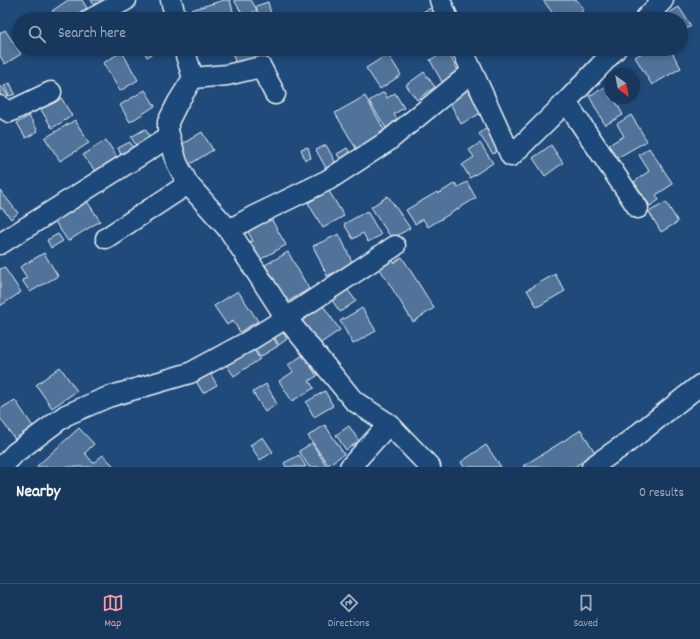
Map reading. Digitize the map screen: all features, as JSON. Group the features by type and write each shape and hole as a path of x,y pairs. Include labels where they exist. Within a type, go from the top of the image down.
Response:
{"street":[{"path":"104,12 126,0"},
{"path":"171,0 174,12"},
{"path":"440,0 445,12"},
{"path":"652,12 663,0"},
{"path":"186,56 193,78 168,122 169,137 177,163 188,184 229,230 286,318 354,401 389,424 430,467"},
{"path":"465,56 510,156 566,102 609,56"},
{"path":"193,78 227,75 261,67 275,94"},
{"path":"229,230 254,216 328,180 388,141 472,72"},
{"path":"0,106 9,112 50,92"},
{"path":"566,102 638,208"},
{"path":"0,244 169,137"},
{"path":"106,238 188,184"},
{"path":"2,467 15,454 66,415 108,397 190,373 286,318 395,246"},
{"path":"592,467 628,442 700,385"},
{"path":"350,467 389,424"}],"building":[{"path":"68,0 82,0 87,8 81,12 52,11"},
{"path":"91,0 111,0 97,10"},
{"path":"224,0 230,0 233,12 192,12 191,10"},
{"path":"234,0 251,0 257,10 253,12 241,12"},
{"path":"543,0 577,0 584,10 581,12 552,12"},
{"path":"268,2 270,12 257,12 256,6"},
{"path":"433,7 436,12 422,12"},
{"path":"679,7 682,12 671,12"},
{"path":"5,30 12,40 12,56 18,56 5,64 0,56 0,33"},
{"path":"115,56 124,56 138,80 120,91 103,63"},
{"path":"233,56 260,56 262,63 238,71"},
{"path":"385,56 389,56 401,75 380,89 366,68"},
{"path":"438,56 450,56 459,72 442,82 430,60"},
{"path":"674,56 681,68 652,85 635,57"},
{"path":"424,72 435,87 417,100 406,85"},
{"path":"10,83 15,94 9,96 4,86"},
{"path":"1,86 8,96 0,102 0,87"},
{"path":"467,88 481,113 461,124 448,99"},
{"path":"604,88 604,104 617,104 623,115 605,125 589,96"},
{"path":"145,90 155,106 130,122 120,105"},
{"path":"384,92 387,98 395,93 404,108 394,114 398,121 386,128 369,101"},
{"path":"60,96 72,116 52,128 40,108"},
{"path":"365,96 386,133 357,150 335,113"},
{"path":"631,115 647,141 615,159 607,146 624,136 617,124"},
{"path":"29,116 38,131 26,138 17,123"},
{"path":"75,120 89,143 60,161 45,138"},
{"path":"488,127 502,148 493,154 479,134"},
{"path":"145,129 151,139 137,147 131,137"},
{"path":"202,132 213,150 187,166 176,148"},
{"path":"106,140 117,157 95,171 83,155"},
{"path":"130,142 134,149 121,155 118,148"},
{"path":"480,143 493,163 470,178 462,165 474,157 469,150"},
{"path":"326,145 337,165 327,170 316,150"},
{"path":"551,145 563,163 545,176 533,158"},
{"path":"308,147 311,158 305,160 301,149"},
{"path":"347,148 352,156 342,162 337,154"},
{"path":"649,148 673,184 656,195 659,200 650,206 634,182 649,171 639,155"},
{"path":"467,182 476,198 428,227 423,219 415,224 406,210 437,192 438,194 455,183 458,187"},
{"path":"0,190 18,213 11,219 2,208 0,209"},
{"path":"329,191 344,216 323,228 308,203"},
{"path":"83,195 100,221 68,241 51,216"},
{"path":"388,196 410,228 392,239 371,207"},
{"path":"666,202 678,222 661,232 649,212"},
{"path":"367,211 381,235 368,242 363,233 353,239 344,224"},
{"path":"270,217 286,245 254,263 244,245 253,241 247,230"},
{"path":"58,234 63,241 51,248 47,240"},
{"path":"339,234 353,264 327,276 313,246"},
{"path":"288,252 309,289 284,304 272,283 275,281 265,265"},
{"path":"44,253 58,276 30,292 22,280 27,278 20,267"},
{"path":"388,253 394,263 402,257 434,308 413,322 375,261"},
{"path":"4,267 21,292 0,306 0,269"},
{"path":"555,274 565,291 537,307 527,290"},
{"path":"342,282 356,301 340,312 327,293"},
{"path":"238,291 258,321 240,332 233,321 227,325 214,306"},
{"path":"319,300 340,330 318,345 297,315"},
{"path":"362,308 376,331 353,344 340,321"},
{"path":"279,326 287,339 279,345 271,332"},
{"path":"270,332 278,346 260,357 251,344"},
{"path":"251,346 260,359 234,376 225,363"},
{"path":"303,355 317,376 309,381 314,388 292,401 279,381 293,372 288,365"},
{"path":"60,367 77,391 52,408 36,385"},
{"path":"207,368 217,385 203,393 193,376"},
{"path":"266,384 277,404 265,412 253,392"},
{"path":"325,391 333,406 314,417 306,402"},
{"path":"15,400 34,428 16,441 0,418 0,409"},
{"path":"325,425 344,454 328,465 308,436"},
{"path":"349,426 359,441 346,450 336,435"},
{"path":"79,428 94,444 85,453 93,463 103,455 113,465 111,467 36,467"},
{"path":"581,430 596,454 574,467 523,466"},
{"path":"263,437 273,452 260,460 250,445"},
{"path":"312,443 326,465 323,467 309,467 299,451"},
{"path":"486,445 501,467 464,467 461,462"},
{"path":"299,455 306,467 286,467 284,463"}]}
